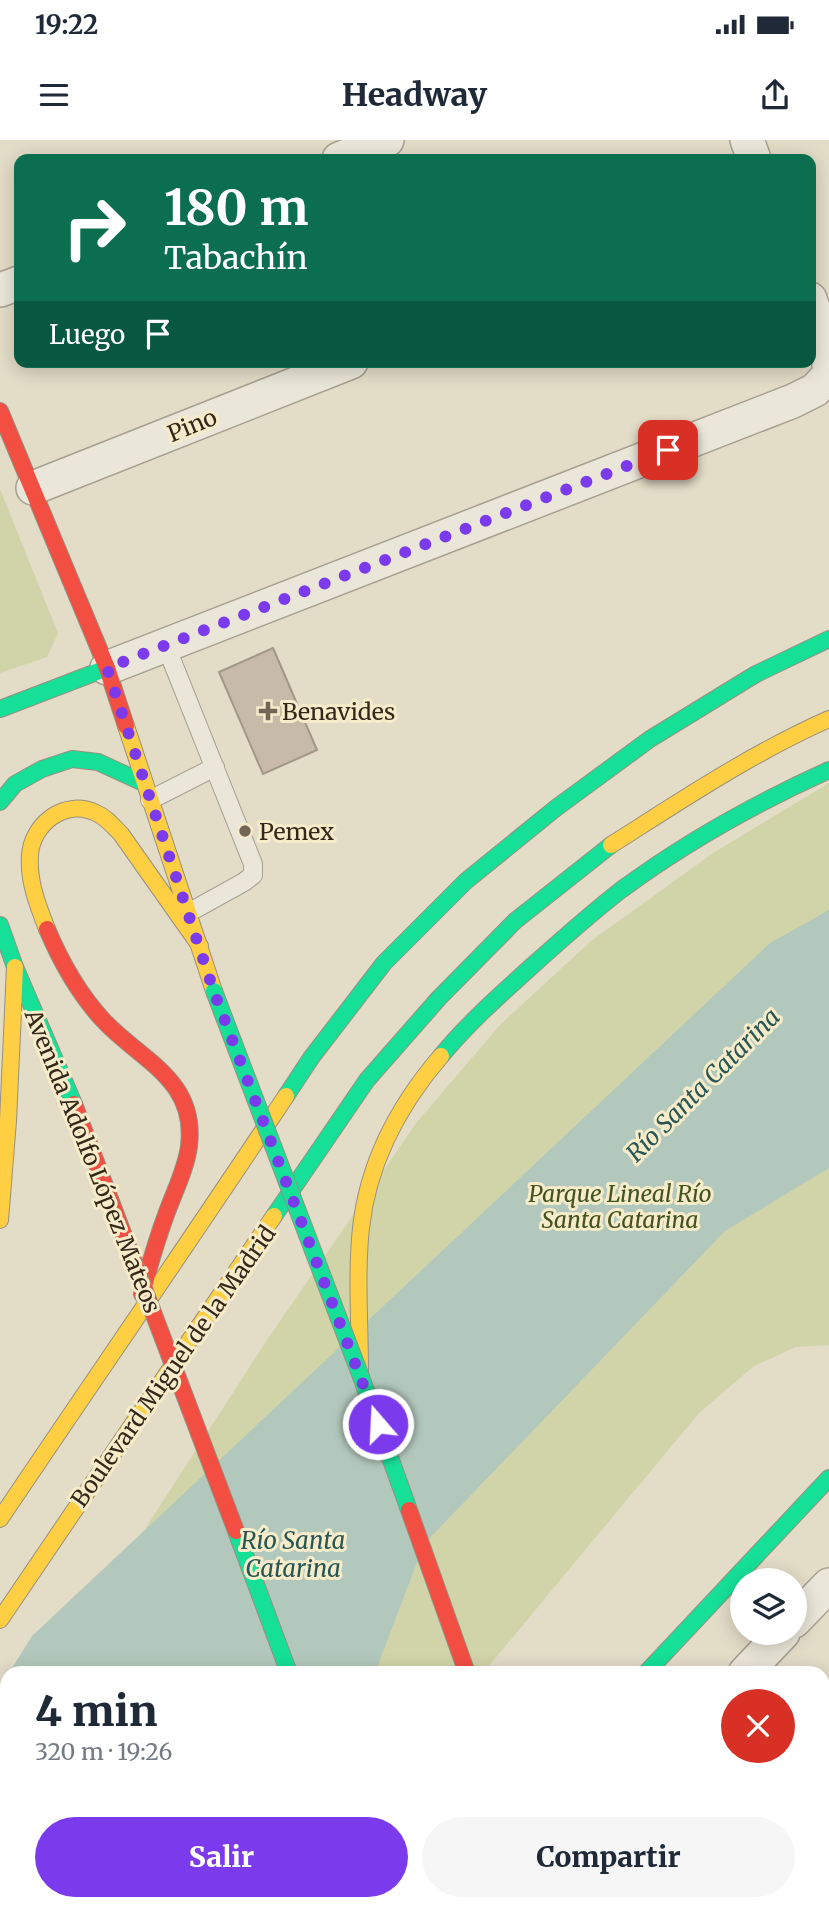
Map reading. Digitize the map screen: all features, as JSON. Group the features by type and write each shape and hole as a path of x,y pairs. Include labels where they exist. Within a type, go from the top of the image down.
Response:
{"main road":[{"path":"0,411 107,668 214,992 360,1374 464,1666"},
{"path":"0,1519 311,1058 384,963 457,890 556,808 650,739 756,674 829,639"},
{"path":"0,709 107,668"},
{"name":"Boulevard Miguel de la Madrid","path":"0,1620 367,1080 439,998 515,921 601,852 709,782 829,719"},
{"path":"0,802 15,784 42,769 72,759 98,762 147,791"},
{"path":"360,1374 360,1237 365,1206 373,1176 394,1121 433,1067 482,1011 624,888 716,828 829,771"},
{"path":"136,1317 157,1240 187,1164 190,1148 188,1117 176,1087 148,1057 105,1023 78,987 57,948 35,896 30,868 31,844 41,825 59,811 73,808 110,820 126,837 200,946"},
{"name":"Avenida Adolfo López Mateos","path":"0,925 9,962 74,1104 286,1666"},
{"path":"0,1220 8,1121 9,962"},
{"path":"653,1666 829,1478"}],"street":[{"path":"352,154 387,140"},
{"path":"816,316 828,350 829,366"},
{"name":"Pino","path":"33,488 337,368"},
{"path":"107,668 793,401 815,390 829,375"},
{"path":"807,1608 829,1585"},
{"path":"752,1666 772,1645"}],"lane":[{"path":"166,646 253,864 253,875 244,882 188,913"},
{"path":"147,791 215,767"}],"green space":[{"path":"0,489 58,633 47,657 0,673"},
{"name":"Parque Lineal Río Santa Catarina","path":"829,783 829,1345 796,1347 754,1366 699,1413 489,1666 57,1666 267,1340 417,1122 500,1025 591,941 713,853"}],"water":[{"name":"Río Santa Catarina","path":"829,910 829,1168 725,1231 424,1544 378,1666 13,1666 32,1636 770,943"}],"building":[{"name":"Benavides","path":"273,648 317,750 263,774 219,672"}],"traffic: fast":[{"path":"286,1096 311,1058 384,963 466,881 556,808 650,739 756,674 829,639"},
{"path":"0,709 107,668"},
{"path":"0,802 15,784 42,769 72,759 98,762 144,783"},
{"path":"441,1056 496,999 621,890 722,824 829,770"},
{"path":"274,1216 367,1080 439,998 515,921 611,845"},
{"path":"0,925 15,967 74,1104"},
{"path":"214,991 409,1510"},
{"path":"653,1666 829,1478"},
{"path":"236,1531 286,1666"}],"traffic: slow":[{"path":"611,845 745,762 829,719"},
{"path":"126,726 214,991"},
{"path":"47,929 32,884 32,844 37,833 52,817 73,809 84,809 103,817 121,834 200,946"},
{"path":"0,1220 8,1121 15,967"},
{"path":"360,1372 358,1282 365,1204 378,1158 388,1136 412,1094 441,1056"},
{"path":"0,1519 286,1096"},
{"path":"0,1620 274,1216"}],"traffic: jam":[{"path":"0,411 107,668 126,726"},
{"path":"47,929 71,977 94,1010 163,1073 184,1104 189,1123 188,1155 142,1294"},
{"path":"74,1104 236,1531"},
{"path":"409,1510 465,1666"}],"place":[{"name":"Benavides","path":"268,711"},
{"name":"Pemex","path":"245,831"}],"route":[{"path":"378,1424 214,992 107,668 668,450"}]}
